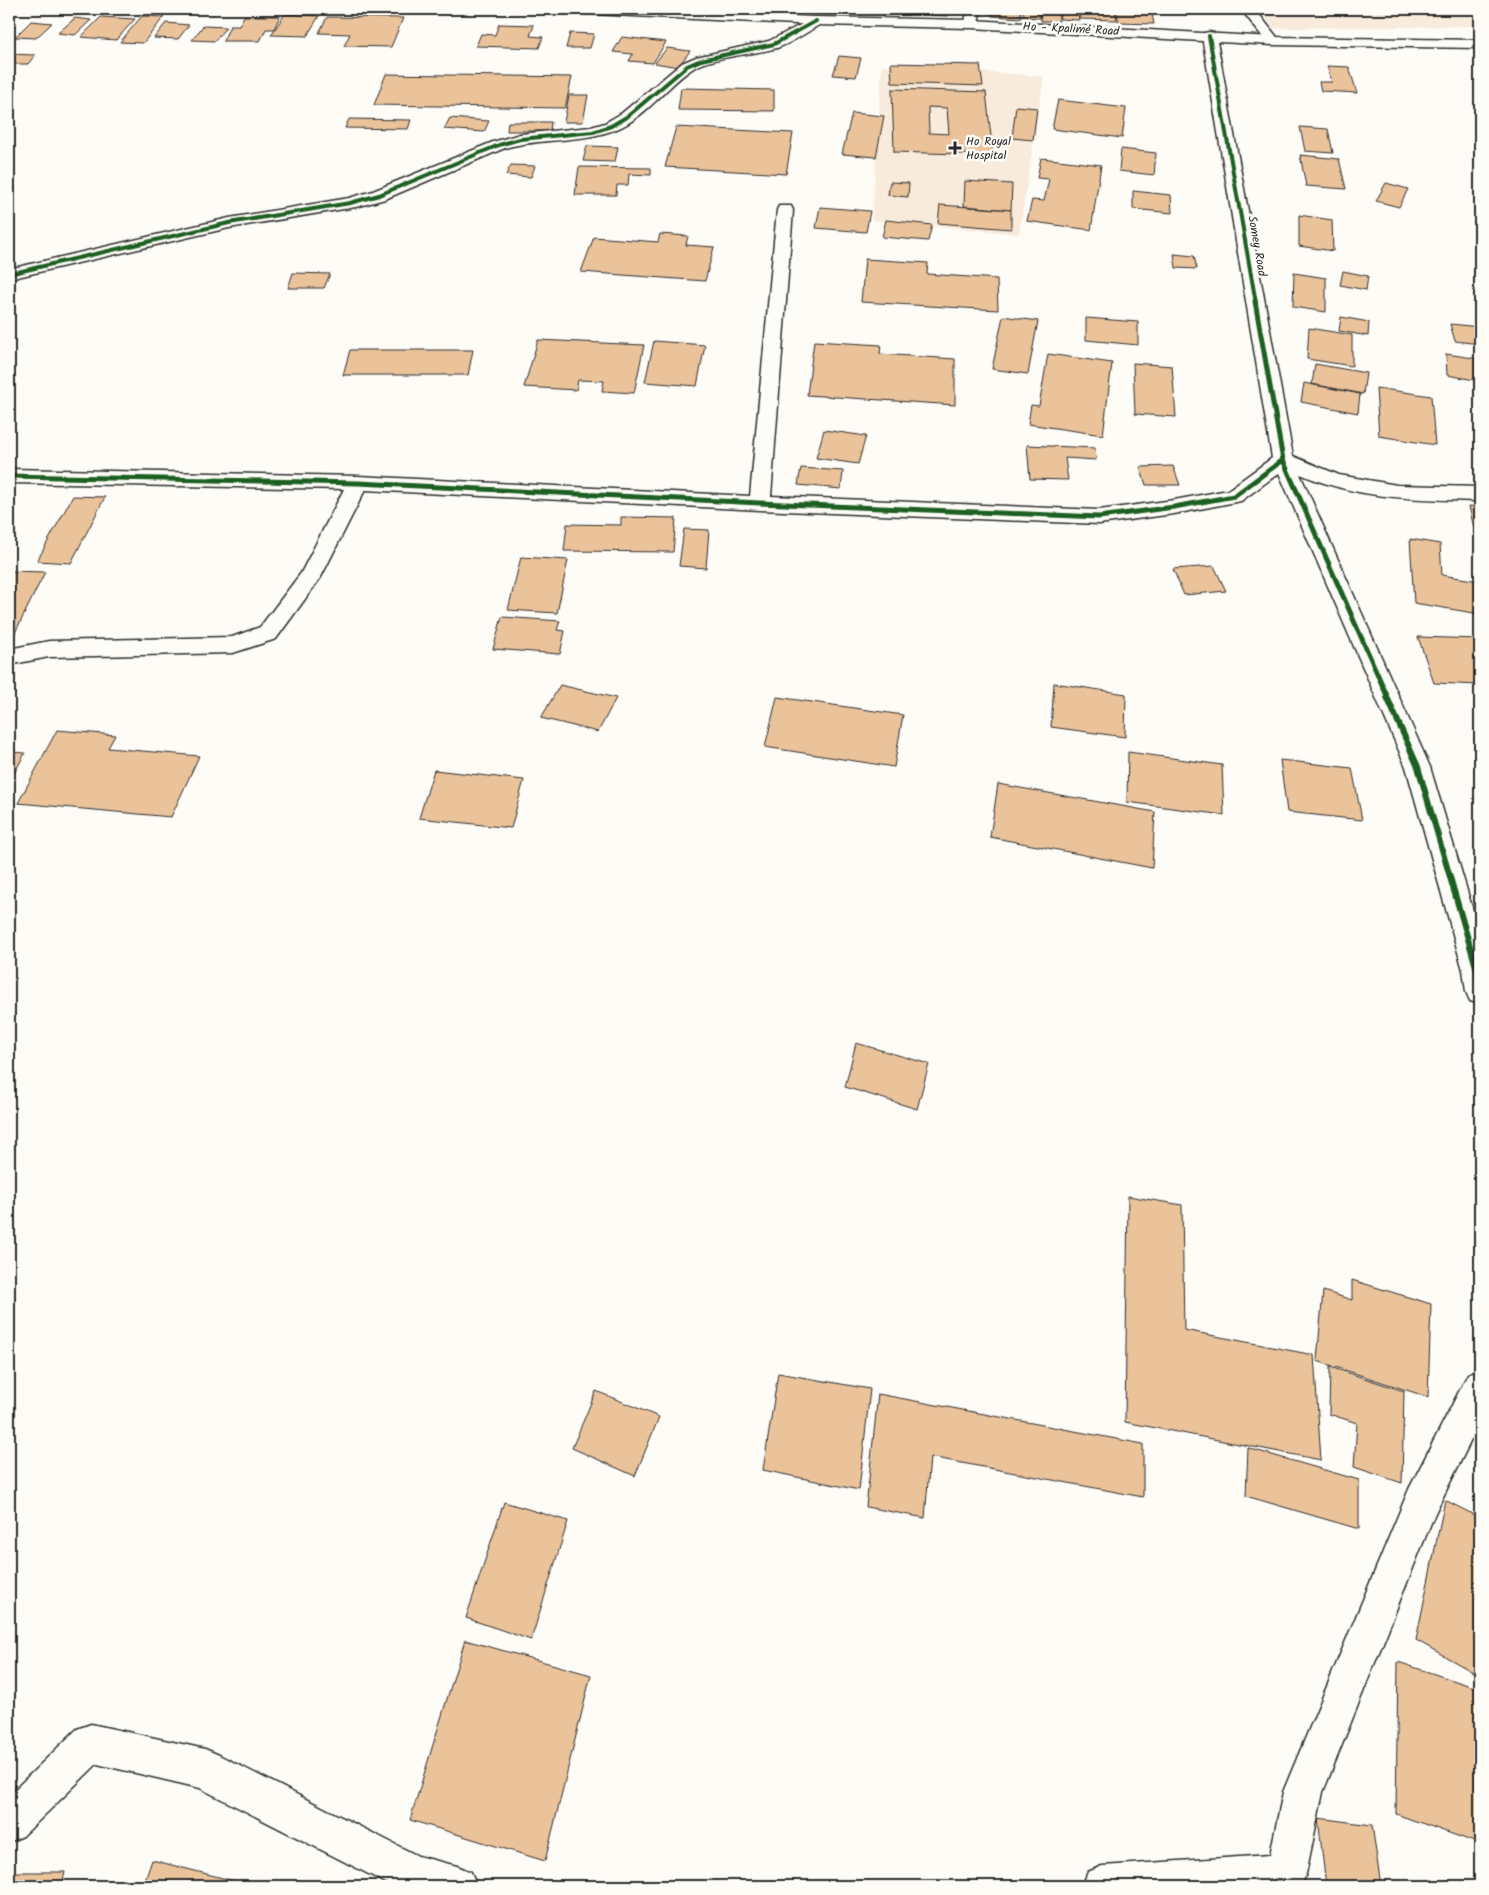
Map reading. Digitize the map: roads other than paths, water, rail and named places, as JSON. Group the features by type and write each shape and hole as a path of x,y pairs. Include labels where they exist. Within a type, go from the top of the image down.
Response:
{"street":[{"name":"Ho - Kpalimé Road","path":"572,9 816,21 972,24 1273,41 1480,44"},
{"path":"972,24 974,9"},
{"path":"1248,9 1273,41"},
{"path":"9,274 229,223 350,203 379,195 499,145 520,139 593,132 610,126 628,116 688,66 701,60 774,44 816,21"},
{"name":"Somey Road","path":"1209,36 1282,460 1418,767 1477,970 1480,992"},
{"path":"760,503 785,210"},
{"path":"9,476 358,483 760,503 1098,517 1174,507 1234,496 1282,460 1335,481 1388,490 1480,494"},
{"path":"9,658 49,649 233,645 268,633 310,577 358,483"},
{"path":"1102,1886 1286,1874 1303,1792 1422,1502 1480,1386"},
{"path":"9,1822 91,1743 206,1769 413,1875 457,1886"}],"place":[{"name":"Ho Royal Hospital","path":"955,148"}]}
